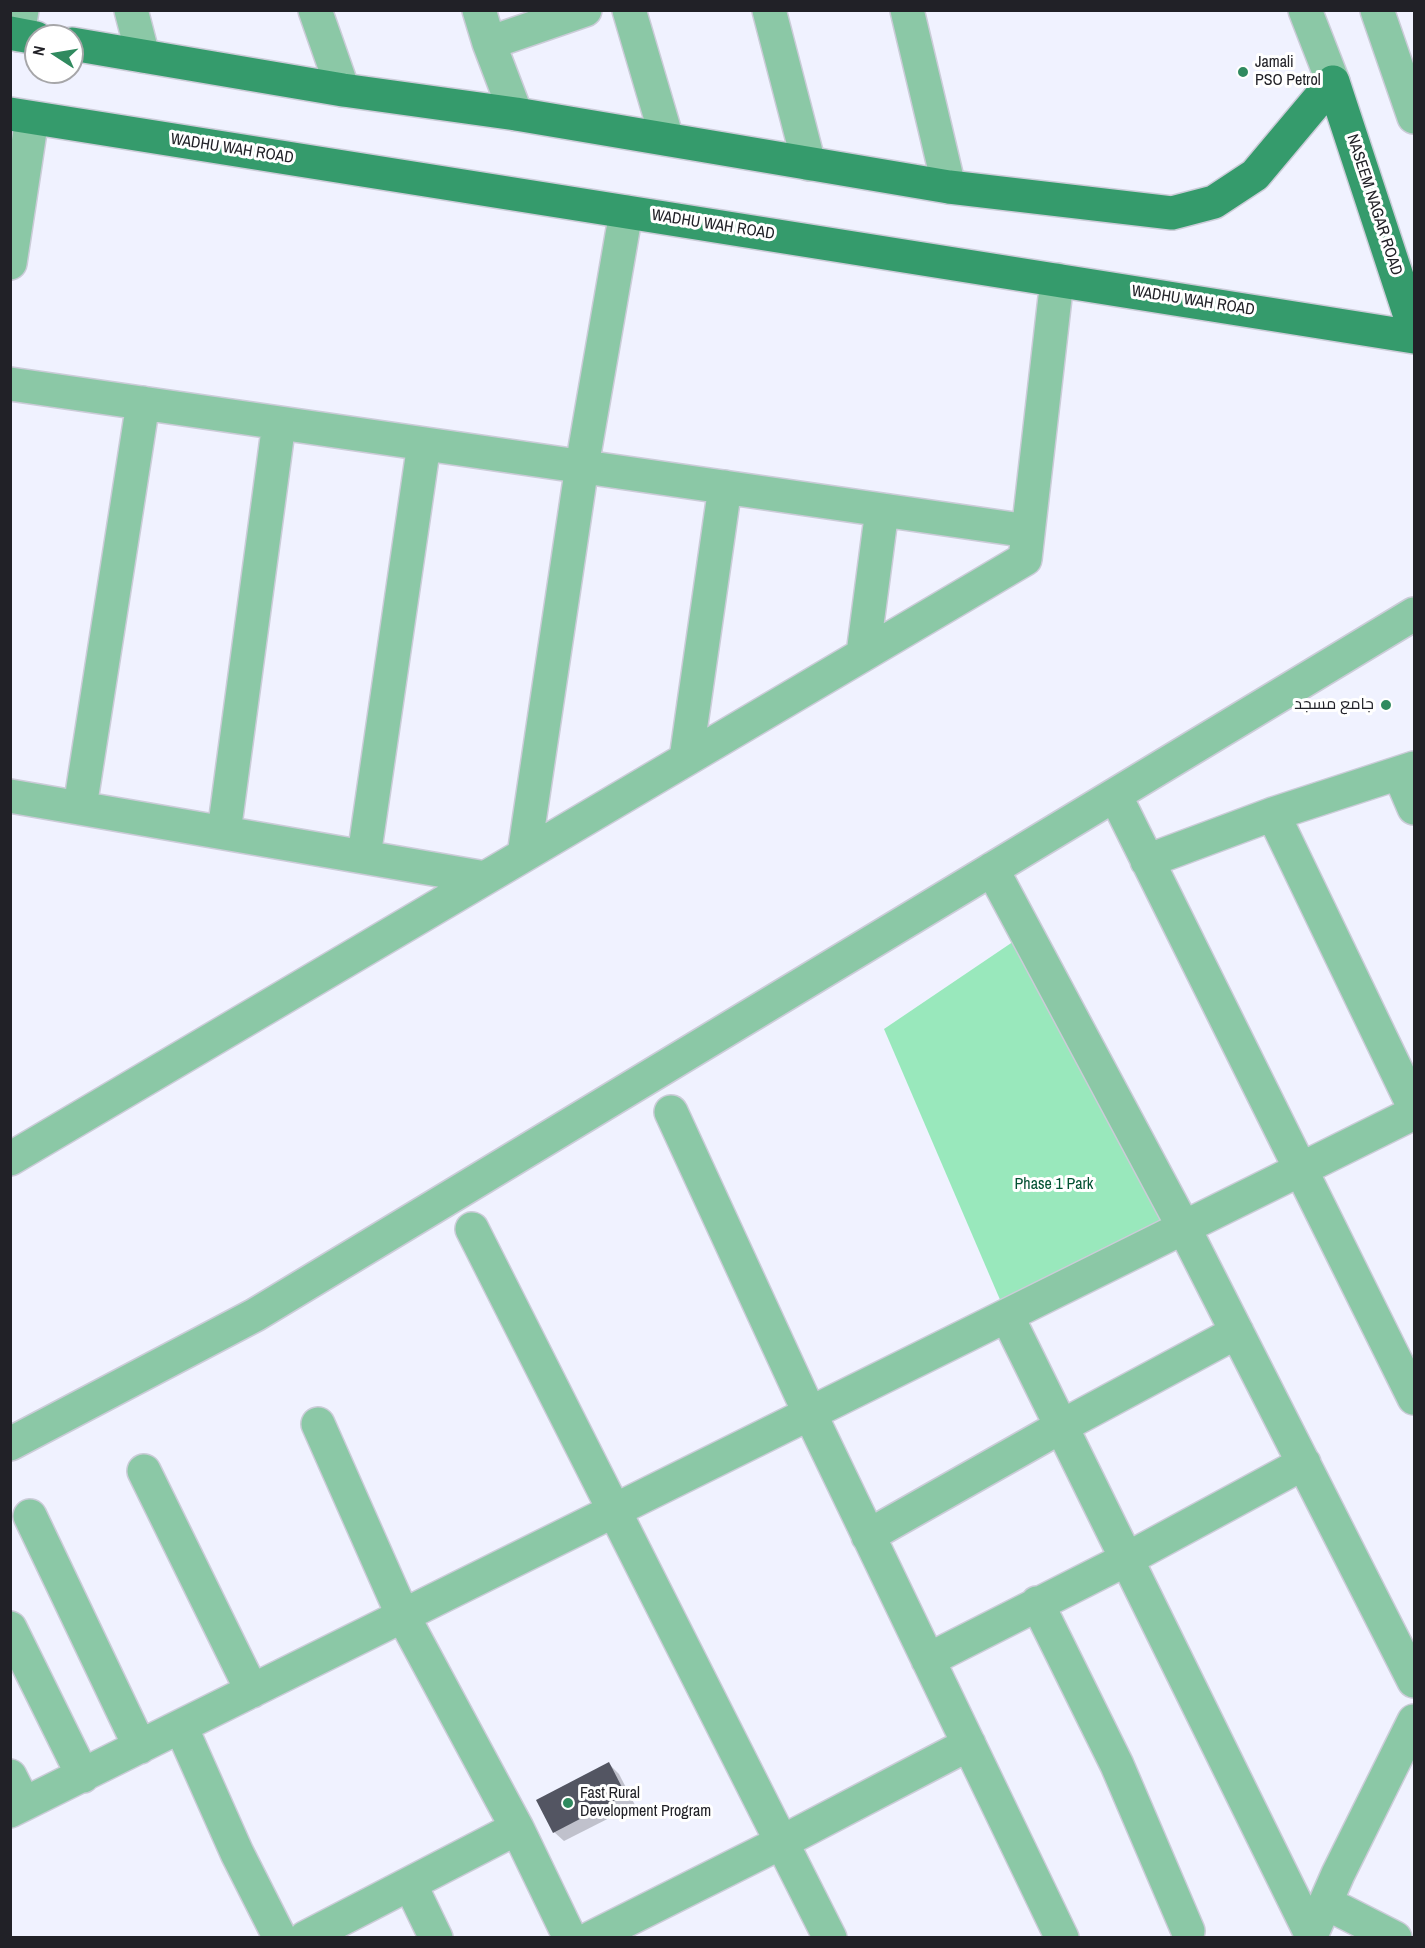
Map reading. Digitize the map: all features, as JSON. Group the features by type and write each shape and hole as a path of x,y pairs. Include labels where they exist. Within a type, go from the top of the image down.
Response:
{"main road":[{"path":"84,46 343,90 516,114 949,187 1172,213 1214,202 1256,175 1333,82"},
{"name":"NASEEM NAGAR ROAD","path":"1333,82 1414,328"},
{"name":"WADHU WAH ROAD","path":"21,116 1414,337"}],"street":[{"path":"131,10 143,56"},
{"path":"315,10 343,90"},
{"path":"479,10 489,44 516,114"},
{"path":"489,44 585,10"},
{"path":"629,10 667,139"},
{"path":"769,10 809,164"},
{"path":"907,10 949,187"},
{"path":"1305,10 1333,82"},
{"path":"1377,10 1414,117"},
{"path":"10,263 21,116"},
{"path":"524,855 582,466 626,212"},
{"path":"10,1159 1025,559 1057,280"},
{"path":"10,384 1028,531"},
{"path":"80,807 143,403"},
{"path":"224,832 279,423"},
{"path":"364,856 424,444"},
{"path":"686,759 725,487"},
{"path":"863,654 882,510"},
{"path":"10,1444 255,1315 1414,614"},
{"path":"1147,861 1273,814 1407,771 1414,808"},
{"path":"1115,795 1414,1398"},
{"path":"10,796 485,878"},
{"path":"1273,814 1414,1107"},
{"path":"992,869 1184,1228 1414,1681"},
{"path":"671,1112 810,1414 1062,1938"},
{"path":"15,1797 83,1776 1414,1113"},
{"path":"472,1229 830,1938"},
{"path":"1007,1316 1310,1936"},
{"path":"868,1536 1062,1426 1237,1332"},
{"path":"318,1424 403,1616 517,1828 570,1938"},
{"path":"928,1660 1127,1559 1304,1463"},
{"path":"144,1471 252,1691"},
{"path":"30,1516 140,1747"},
{"path":"1037,1604 1117,1765 1188,1931"},
{"path":"10,1628 83,1776"},
{"path":"1310,1936 1407,1758 1414,1721"},
{"path":"181,1727 237,1853 280,1938"},
{"path":"591,1938 782,1842 969,1744"},
{"path":"305,1938 338,1930 410,1884 517,1828"},
{"path":"410,1884 436,1938"},
{"path":"1326,1903 1395,1938"}],"green space":[{"name":"Phase 1 Park","path":"1026,933 1184,1228 1007,1316 884,1029"}],"building":[{"path":"609,1762 626,1795 553,1833 536,1800"}],"place":[{"name":"Jamali PSO Petrol","path":"1243,72"},
{"name":"جامع مسجد","path":"1386,705"},
{"name":"Fast Rural Development Program","path":"568,1803"}]}
